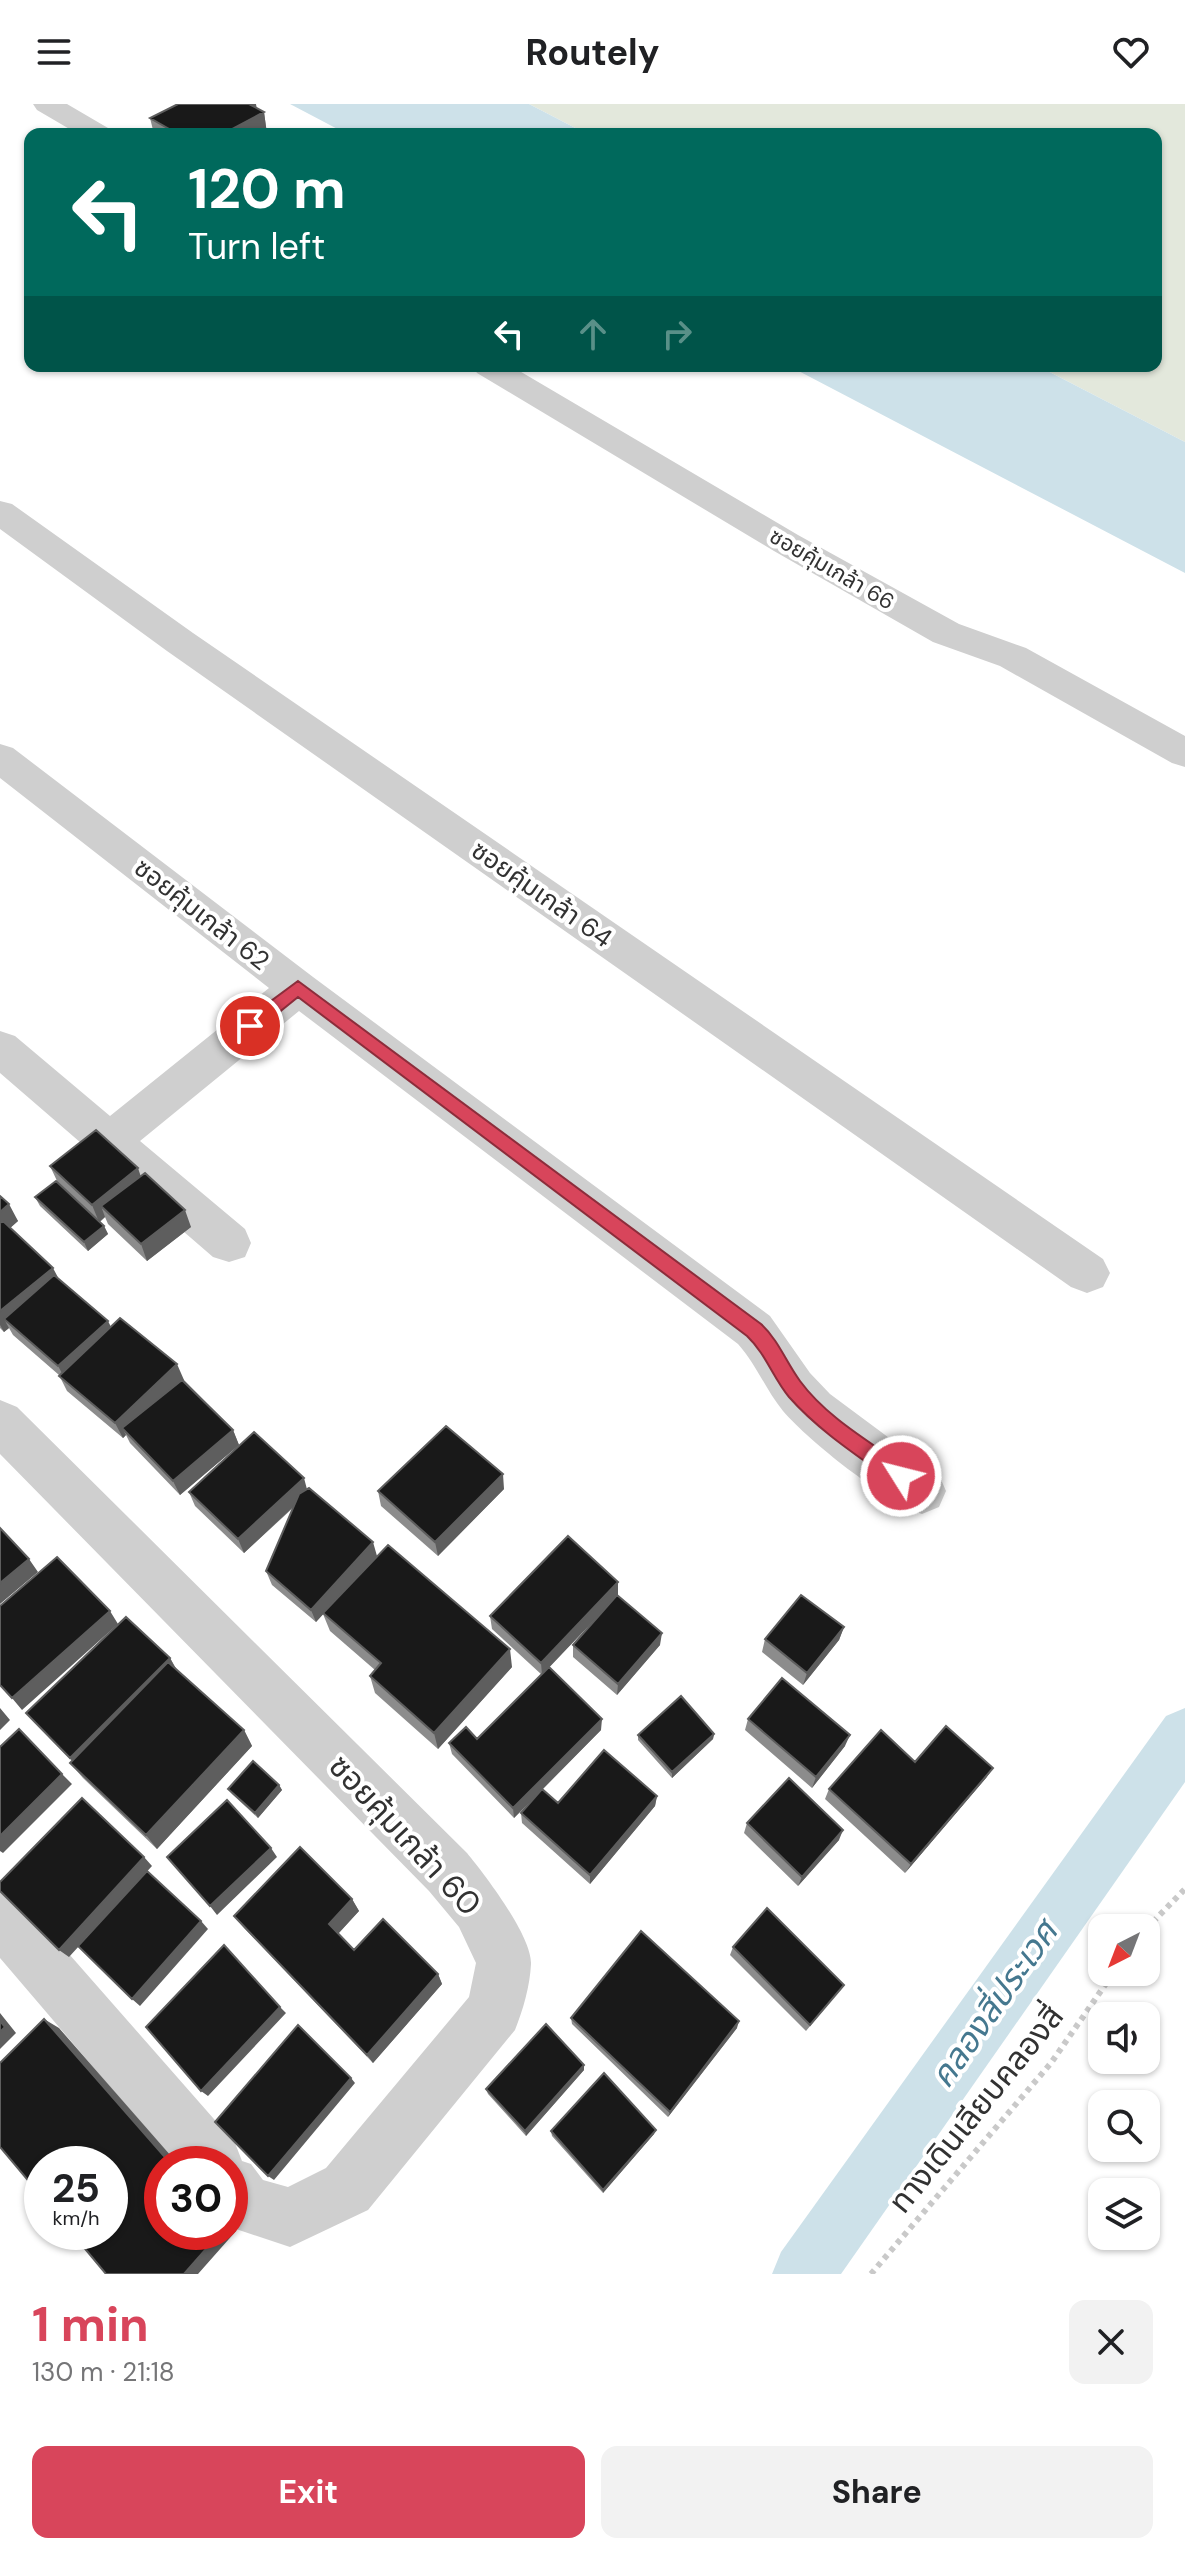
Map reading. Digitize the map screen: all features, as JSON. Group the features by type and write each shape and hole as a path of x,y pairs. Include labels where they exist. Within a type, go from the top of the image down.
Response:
{"street":[{"path":"47,104 88,128"},
{"name":"ซอยคุ้มเกล้า 66","path":"498,372 786,543 946,633 1013,657 1185,753"},
{"name":"ซอยคุ้มเกล้า 64","path":"0,512 180,642 1087,1273"},
{"name":"ซอยคุ้มเกล้า 62","path":"0,758 298,988 754,1330 770,1345 793,1387 819,1415 922,1491"},
{"path":"109,1141 298,988"},
{"path":"0,1048 229,1243"},
{"name":"ซอยคุ้มเกล้า 60","path":"0,1422 448,1872 478,1908 504,1961 495,2010 347,2189 290,2217 248,2205"},
{"path":"0,1916 198,2146"}],"path":[{"path":"1160,1915 1185,1889"},
{"name":"ทางเดินเลียบคลองสี่","path":"871,2274 1051,2063 1104,1986"}],"shaded area":[{"path":"290,104 529,104 575,128 336,128"},
{"path":"529,104 1185,104 1185,442 1050,372 1162,372 1162,128 575,128"},
{"path":"800,372 1050,372 1185,442 1185,573"}],"building":[{"path":"178,104 249,104 264,112 234,128 168,128 150,118"},
{"path":"96,1130 138,1168 92,1205 50,1166"},
{"path":"145,1173 185,1210 141,1244 101,1206"},
{"path":"56,1181 104,1226 84,1242 35,1197"},
{"path":"0,1196 9,1204 0,1212"},
{"path":"3,1221 53,1268 0,1311 0,1223"},
{"path":"54,1275 108,1321 58,1366 4,1319"},
{"path":"120,1318 177,1364 115,1423 59,1376"},
{"path":"182,1380 233,1430 173,1481 122,1428"},
{"path":"446,1426 503,1474 435,1542 378,1491"},
{"path":"254,1432 304,1478 238,1539 189,1492"},
{"path":"309,1488 373,1542 311,1610 266,1571 299,1494"},
{"path":"0,1528 29,1559 0,1583"},
{"path":"568,1536 618,1582 541,1663 490,1616"},
{"path":"388,1545 510,1649 434,1733 370,1676 381,1663 323,1613"},
{"path":"57,1557 110,1611 12,1698 0,1685 0,1606"},
{"path":"617,1595 662,1633 618,1684 573,1645"},
{"path":"801,1595 844,1627 807,1673 765,1639"},
{"path":"126,1617 170,1658 70,1758 26,1713"},
{"path":"168,1662 244,1730 146,1835 70,1763"},
{"path":"549,1667 602,1719 513,1808 449,1743 466,1727 477,1739"},
{"path":"782,1678 850,1735 816,1777 748,1719"},
{"path":"681,1696 714,1734 672,1772 638,1735"},
{"path":"946,1726 993,1768 911,1864 829,1789 881,1730 915,1762"},
{"path":"19,1729 62,1774 0,1836 0,1747"},
{"path":"604,1750 657,1796 590,1875 521,1813 542,1789 558,1803"},
{"path":"253,1761 279,1785 255,1813 228,1789"},
{"path":"789,1778 843,1830 802,1877 747,1823"},
{"path":"82,1798 144,1857 59,1950 0,1891 0,1882"},
{"path":"227,1800 271,1848 210,1906 167,1857"},
{"path":"300,1847 352,1899 329,1924 354,1950 383,1919 438,1974 367,2055 234,1916"},
{"path":"147,1871 201,1921 132,1999 78,1946"},
{"path":"767,1908 844,1985 810,2025 733,1947"},
{"path":"641,1931 739,2021 670,2112 571,2018"},
{"path":"224,1945 280,2007 201,2091 146,2027"},
{"path":"44,2019 155,2146 144,2146 144,2250 205,2250 184,2274 106,2274 86,2250 128,2250 128,2146 24,2146 24,2176 0,2147 0,2063"},
{"path":"546,2024 584,2065 525,2131 486,2089"},
{"path":"298,2025 351,2078 268,2176 248,2156 248,2146 239,2146 215,2122"},
{"path":"604,2073 656,2130 603,2190 551,2131"}],"waterway":[{"name":"คลองสี่ประเวศ","path":"803,2274 1185,1735"}],"route":[{"path":"250,1026 298,988 754,1330 770,1345 793,1387 819,1415 901,1476"}]}
